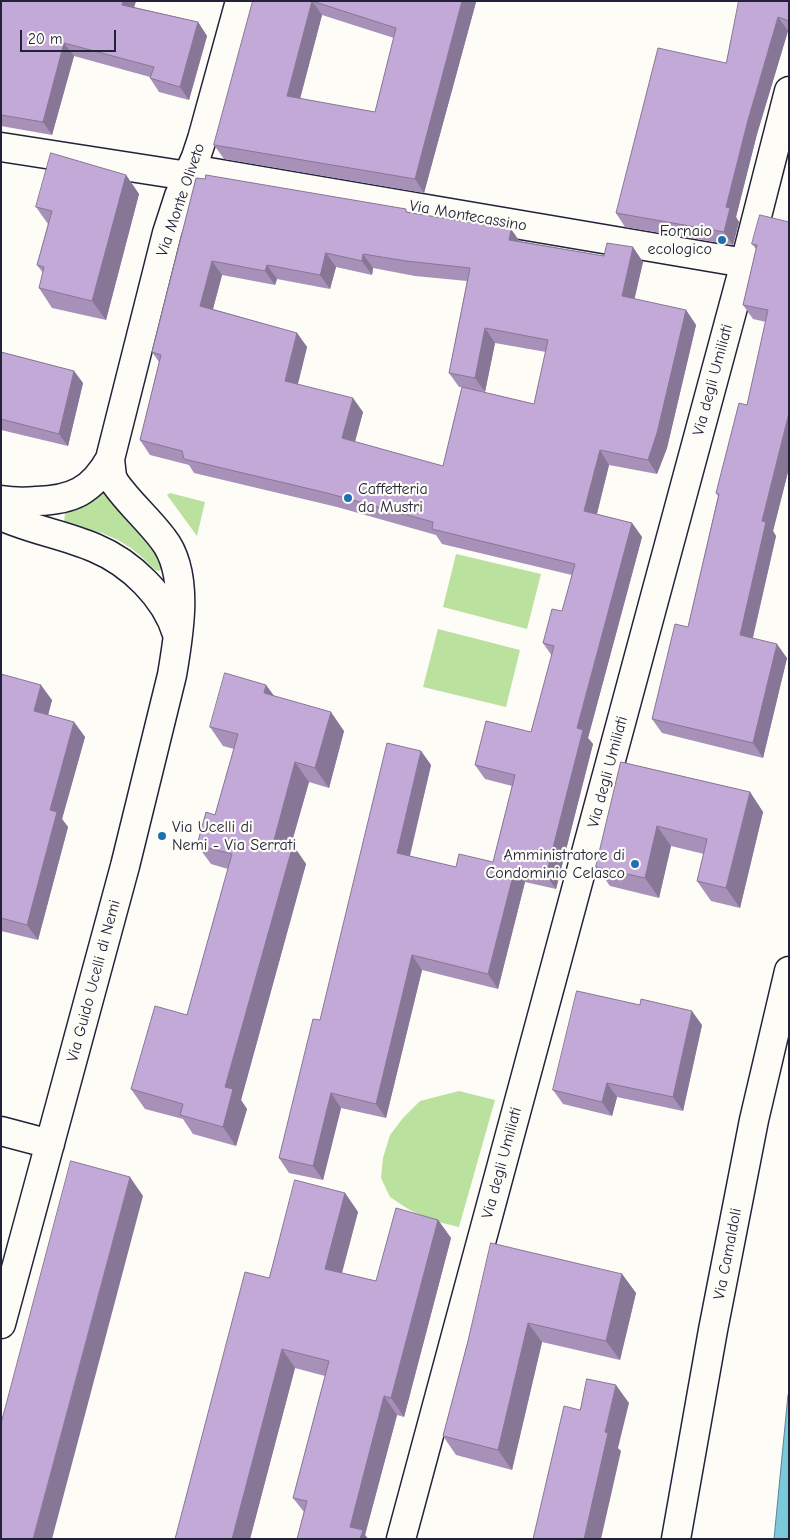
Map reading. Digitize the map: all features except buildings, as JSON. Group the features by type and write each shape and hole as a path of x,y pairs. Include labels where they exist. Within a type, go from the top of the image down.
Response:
{"street":[{"name":"Via Monte Oliveto","path":"110,459 167,232 202,139 240,1"},
{"name":"Via degli Umiliati","path":"401,1539 745,263 789,91"},
{"name":"Via Montecassino","path":"1,147 190,172 745,263"},
{"path":"1,500 25,502 52,500 74,495 93,482 106,467 110,459"},
{"name":"Via Guido Ucelli di Nemi","path":"1,1324 125,866 167,699 178,636 179,586 178,574 172,554 163,539 115,483 112,477 110,459"},
{"path":"1,516 30,528 96,548 121,563 147,584 171,618 178,636"},
{"name":"Via Camaldoli","path":"676,1539 718,1301 754,1120 789,971"},
{"path":"1,1131 50,1144"}],"green space":[{"path":"103,489 155,548 163,569 155,570 131,548 118,540 102,533 64,523 65,513 86,505"},
{"path":"170,493 205,502 197,536 167,495"},
{"path":"456,554 541,574 527,629 443,607"},
{"path":"438,629 520,650 506,707 423,687"},
{"path":"459,1091 495,1100 459,1227 430,1220 408,1209 390,1197 381,1178 383,1158 390,1135 403,1118 420,1101"}],"water":[{"path":"788,1395 789,1539 774,1539"}],"place":[{"name":"Fornaio ecologico","path":"722,240"},
{"name":"Caffetteria da Mustri","path":"348,498"},
{"name":"Via Ucelli di Nemi - Via Serrati","path":"162,836"},
{"name":"Amministratore di Condominio Celasco","path":"635,864"}]}
